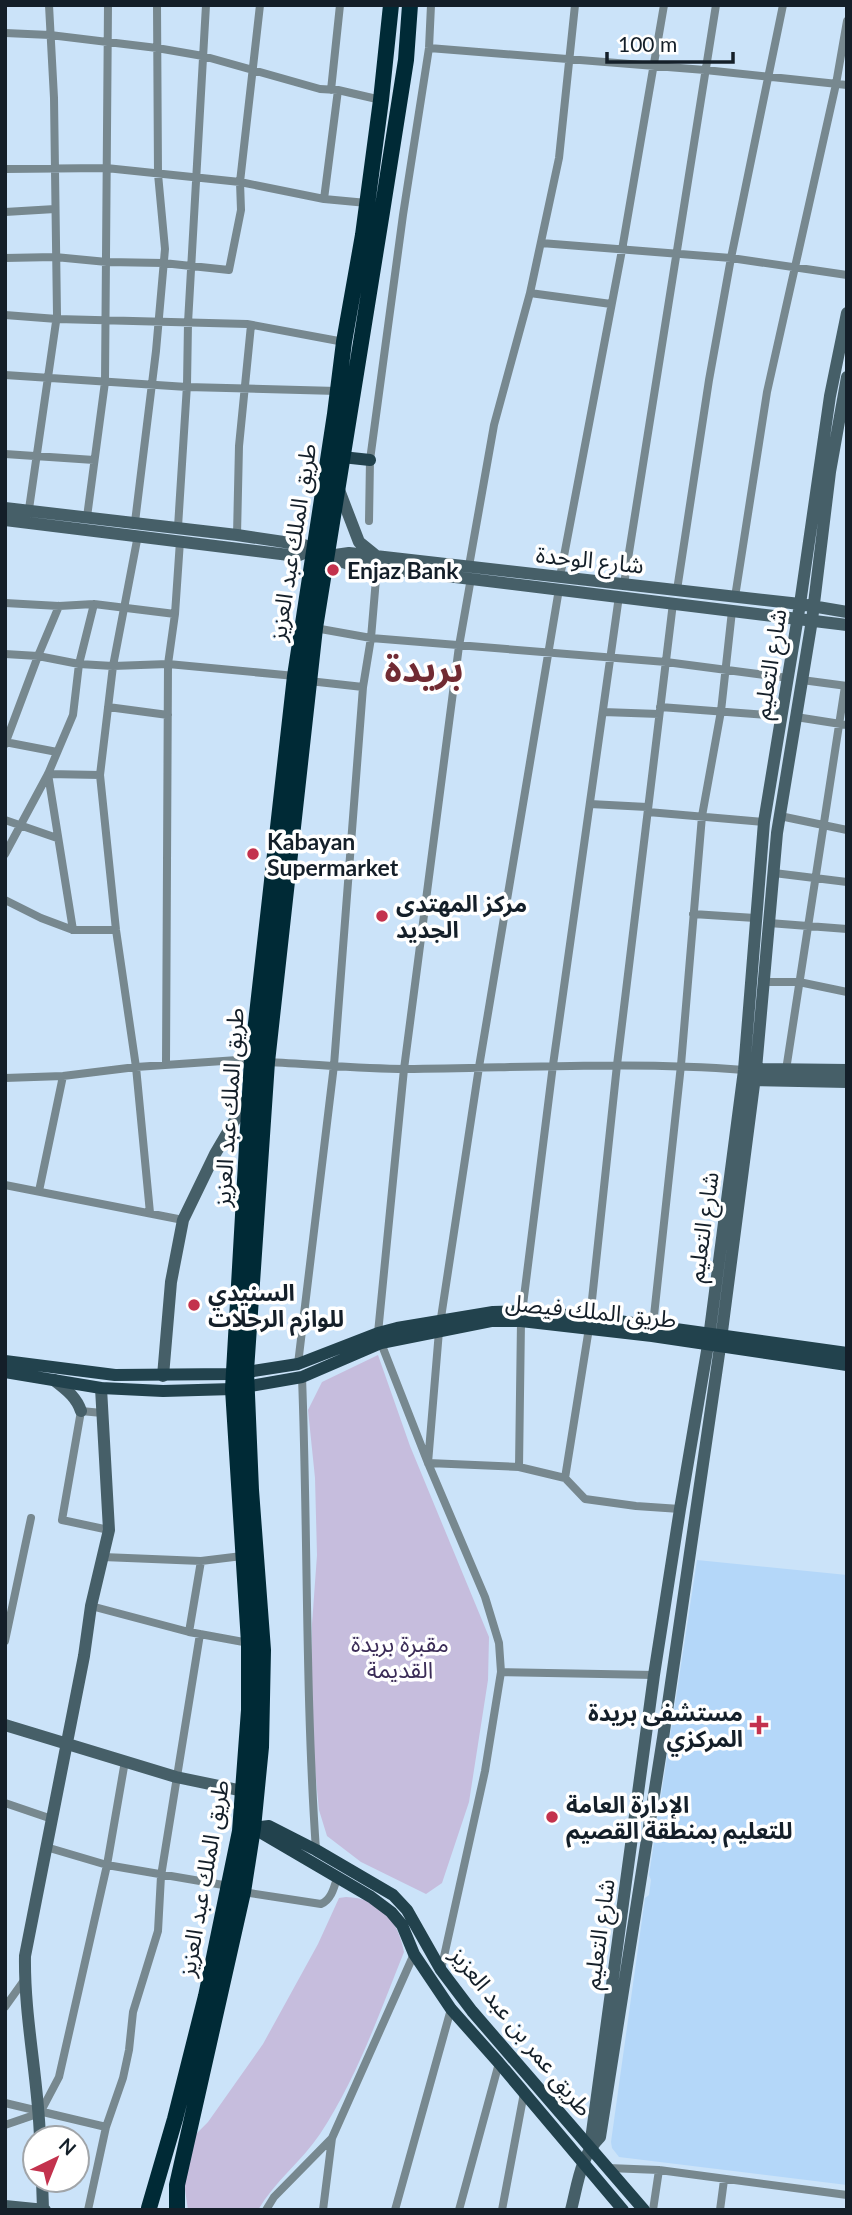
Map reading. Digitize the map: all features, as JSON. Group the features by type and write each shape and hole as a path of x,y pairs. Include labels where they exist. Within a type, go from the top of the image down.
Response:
{"highway":[{"name":"طريق الملك عبد العزيز","path":"302,679 315,628 337,391 363,235 391,5"},
{"name":"طريق الملك عبد العزيز","path":"147,2209 175,2119 253,1828 261,1747 263,1650 240,1380 260,1061 302,679 321,552 342,457 382,212 406,60 410,5"},
{"name":"طريق الملك عبد العزيز","path":"177,2210 180,2166 236,1889 249,1710 242,1556 240,1380 249,1096 260,1061"},
{"path":"147,2209 163,2205 177,2210"}],"main road":[{"path":"342,457 370,460"},
{"name":"طريق الملك فيصل","path":"5,1361 115,1375 240,1380 379,1338 493,1312 589,1322 653,1325 714,1340 847,1353"},
{"name":"طريق الملك فيصل","path":"589,1322 714,1340 847,1365"},
{"name":"طريق الملك فيصل","path":"5,1372 101,1388 163,1391 240,1380 302,1377 379,1338"},
{"name":"طريق عمر بن عبد العزيز","path":"253,1828 269,1826 393,1895 407,1910 441,1970 472,2011 644,2210"},
{"name":"طريق عمر بن عبد العزيز","path":"253,1828 371,1897 391,1912 402,1925 414,1954 451,2009 583,2161 611,2204 623,2210"}],"street":[{"path":"29,509 57,319 54,98 49,5"},
{"path":"87,517 105,382 108,5"},
{"path":"150,1213 136,1067 116,930 100,775 113,666 137,529 165,249 158,174 158,5"},
{"path":"178,527 206,5"},
{"path":"5,258 55,257 229,270 241,211 240,182 260,5"},
{"path":"324,199 340,5"},
{"path":"369,521 370,460 429,48 431,5"},
{"path":"441,1970 485,1771 501,1672 499,1643 485,1597 379,1338 404,1069 459,646 494,425 530,293 559,158 575,5"},
{"path":"428,1463 440,1325 480,1067 559,583 622,250 664,5"},
{"path":"519,1467 522,1316 553,1065 610,659 716,5"},
{"path":"677,590 709,380 731,258 783,5"},
{"path":"735,597 767,392 836,84 847,21"},
{"path":"5,33 50,35 203,56 320,89 381,100"},
{"path":"429,48 705,70 847,85"},
{"path":"5,169 106,168 240,182 324,199 367,203"},
{"path":"5,212 55,209"},
{"path":"382,212 403,215"},
{"path":"541,243 731,258 847,275"},
{"path":"530,293 611,304"},
{"name":"شارع التعليم","path":"752,1073 755,918 764,822 800,604 825,429 847,313"},
{"path":"5,315 251,325 344,342"},
{"path":"237,535 239,446 251,325"},
{"path":"5,375 187,387 337,391"},
{"name":"شارع التعليم","path":"571,2210 583,2161 590,2147 600,2137 663,1738 714,1340 764,982 780,816 813,614 830,472 847,377"},
{"path":"5,454 94,460"},
{"path":"298,1364 334,1065 363,687 371,638 376,561 359,542 344,509 337,483"},
{"name":"شارع الوحدة","path":"5,508 87,517 137,529 178,527 237,535 304,545 321,552 349,553 376,561 622,590 677,590 800,604 813,614 847,612"},
{"path":"5,520 137,529 180,541 297,555 321,552"},
{"path":"166,1064 168,664 175,614 180,541"},
{"path":"622,590 673,603 732,611 797,619 813,614 847,625"},
{"path":"5,603 59,606 94,604 175,614"},
{"path":"565,1478 589,1322 673,603"},
{"path":"5,853 47,774 72,715 79,664 94,604"},
{"path":"57,752 6,743 59,606"},
{"path":"653,1325 681,1065 702,816 721,710 732,611"},
{"path":"315,628 371,638 666,662 788,678"},
{"path":"5,654 38,656 79,664 168,664 363,687"},
{"path":"786,1070 822,825 843,725 846,686 803,680"},
{"path":"108,707 168,715"},
{"path":"603,712 721,710 782,716"},
{"path":"796,717 843,725"},
{"path":"47,774 100,775"},
{"path":"47,774 73,930"},
{"path":"590,804 764,822"},
{"path":"780,816 847,830"},
{"path":"5,820 57,838"},
{"path":"774,873 847,882"},
{"path":"5,900 73,930 116,930"},
{"path":"693,914 755,918"},
{"path":"769,923 847,929"},
{"path":"764,982 799,982 847,992"},
{"path":"5,1078 63,1076 166,1064 260,1061 404,1069 681,1065 847,1082"},
{"path":"752,1073 847,1070"},
{"path":"39,1191 63,1076"},
{"path":"163,1376 171,1282 183,1220 215,1154 249,1096"},
{"path":"5,1185 183,1220"},
{"name":"شارع التعليم","path":"590,2147 654,1675 680,1509 714,1340"},
{"path":"302,1377 307,1493 310,1767 316,1850"},
{"path":"54,1380 78,1402 81,1410 62,1520 109,1530"},
{"path":"40,2124 24,1979 25,1956 84,1656 91,1606 109,1530 101,1388"},
{"path":"81,1410 102,1413"},
{"path":"428,1463 519,1467 565,1478 584,1499 680,1509"},
{"path":"5,1641 31,1518"},
{"path":"103,1557 201,1561 242,1556"},
{"path":"189,1632 201,1561"},
{"path":"91,1606 189,1632 248,1643"},
{"path":"88,2210 106,2127 129,2050 133,2012 158,1931 161,1876 200,1634"},
{"path":"501,1672 654,1675"},
{"path":"5,1725 176,1777 243,1791"},
{"path":"5,2125 40,2113 59,2077 107,1865 125,1760"},
{"path":"5,1803 52,1819"},
{"path":"46,1847 107,1865 321,1904 326,1902 331,1894 337,1878"},
{"path":"323,2210 332,2138 414,1954"},
{"path":"5,2007 24,1979"},
{"path":"395,2210 451,2009"},
{"path":"459,2210 499,2063"},
{"path":"502,2210 524,2093"},
{"path":"5,2104 106,2127"},
{"path":"266,2210 274,2197 332,2138"},
{"path":"608,2168 659,2170 847,2195"},
{"path":"653,2210 659,2170"},
{"path":"720,2210 724,2180"},
{"path":"5,2206 44,2210"}],"shaded area":[{"name":"مستشفى بريدة المركزي","path":"697,1560 847,1575 847,2185 619,2157 612,2148 645,1898 649,1895 649,1875"}],"green space":[{"name":"مقبرة بريدة القديمة","path":"378,1355 410,1446 489,1637 488,1680 469,1802 442,1883 426,1894 361,1862 327,1836 319,1810 311,1727 312,1624 317,1555 315,1478 308,1410 322,1382"},
{"path":"339,1898 369,1902 386,1913 397,1930 404,1952 345,2091 313,2144 258,2210 188,2210 184,2183 194,2136 208,2122 263,2044 318,1944"}],"place":[{"name":"Enjaz Bank","path":"333,570"},
{"name":"Kabayan Supermarket","path":"253,854"},
{"name":"مركز المهتدى الجديد","path":"382,916"},
{"name":"السنيدي للوازم الرحلات","path":"194,1305"},
{"name":"مستشفى بريدة المركزي","path":"759,1725"},
{"name":"الإدارة العامة للتعليم بمنطقة القصيم","path":"552,1817"}],"district":[{"name":"بريدة","path":"424,667"}]}
